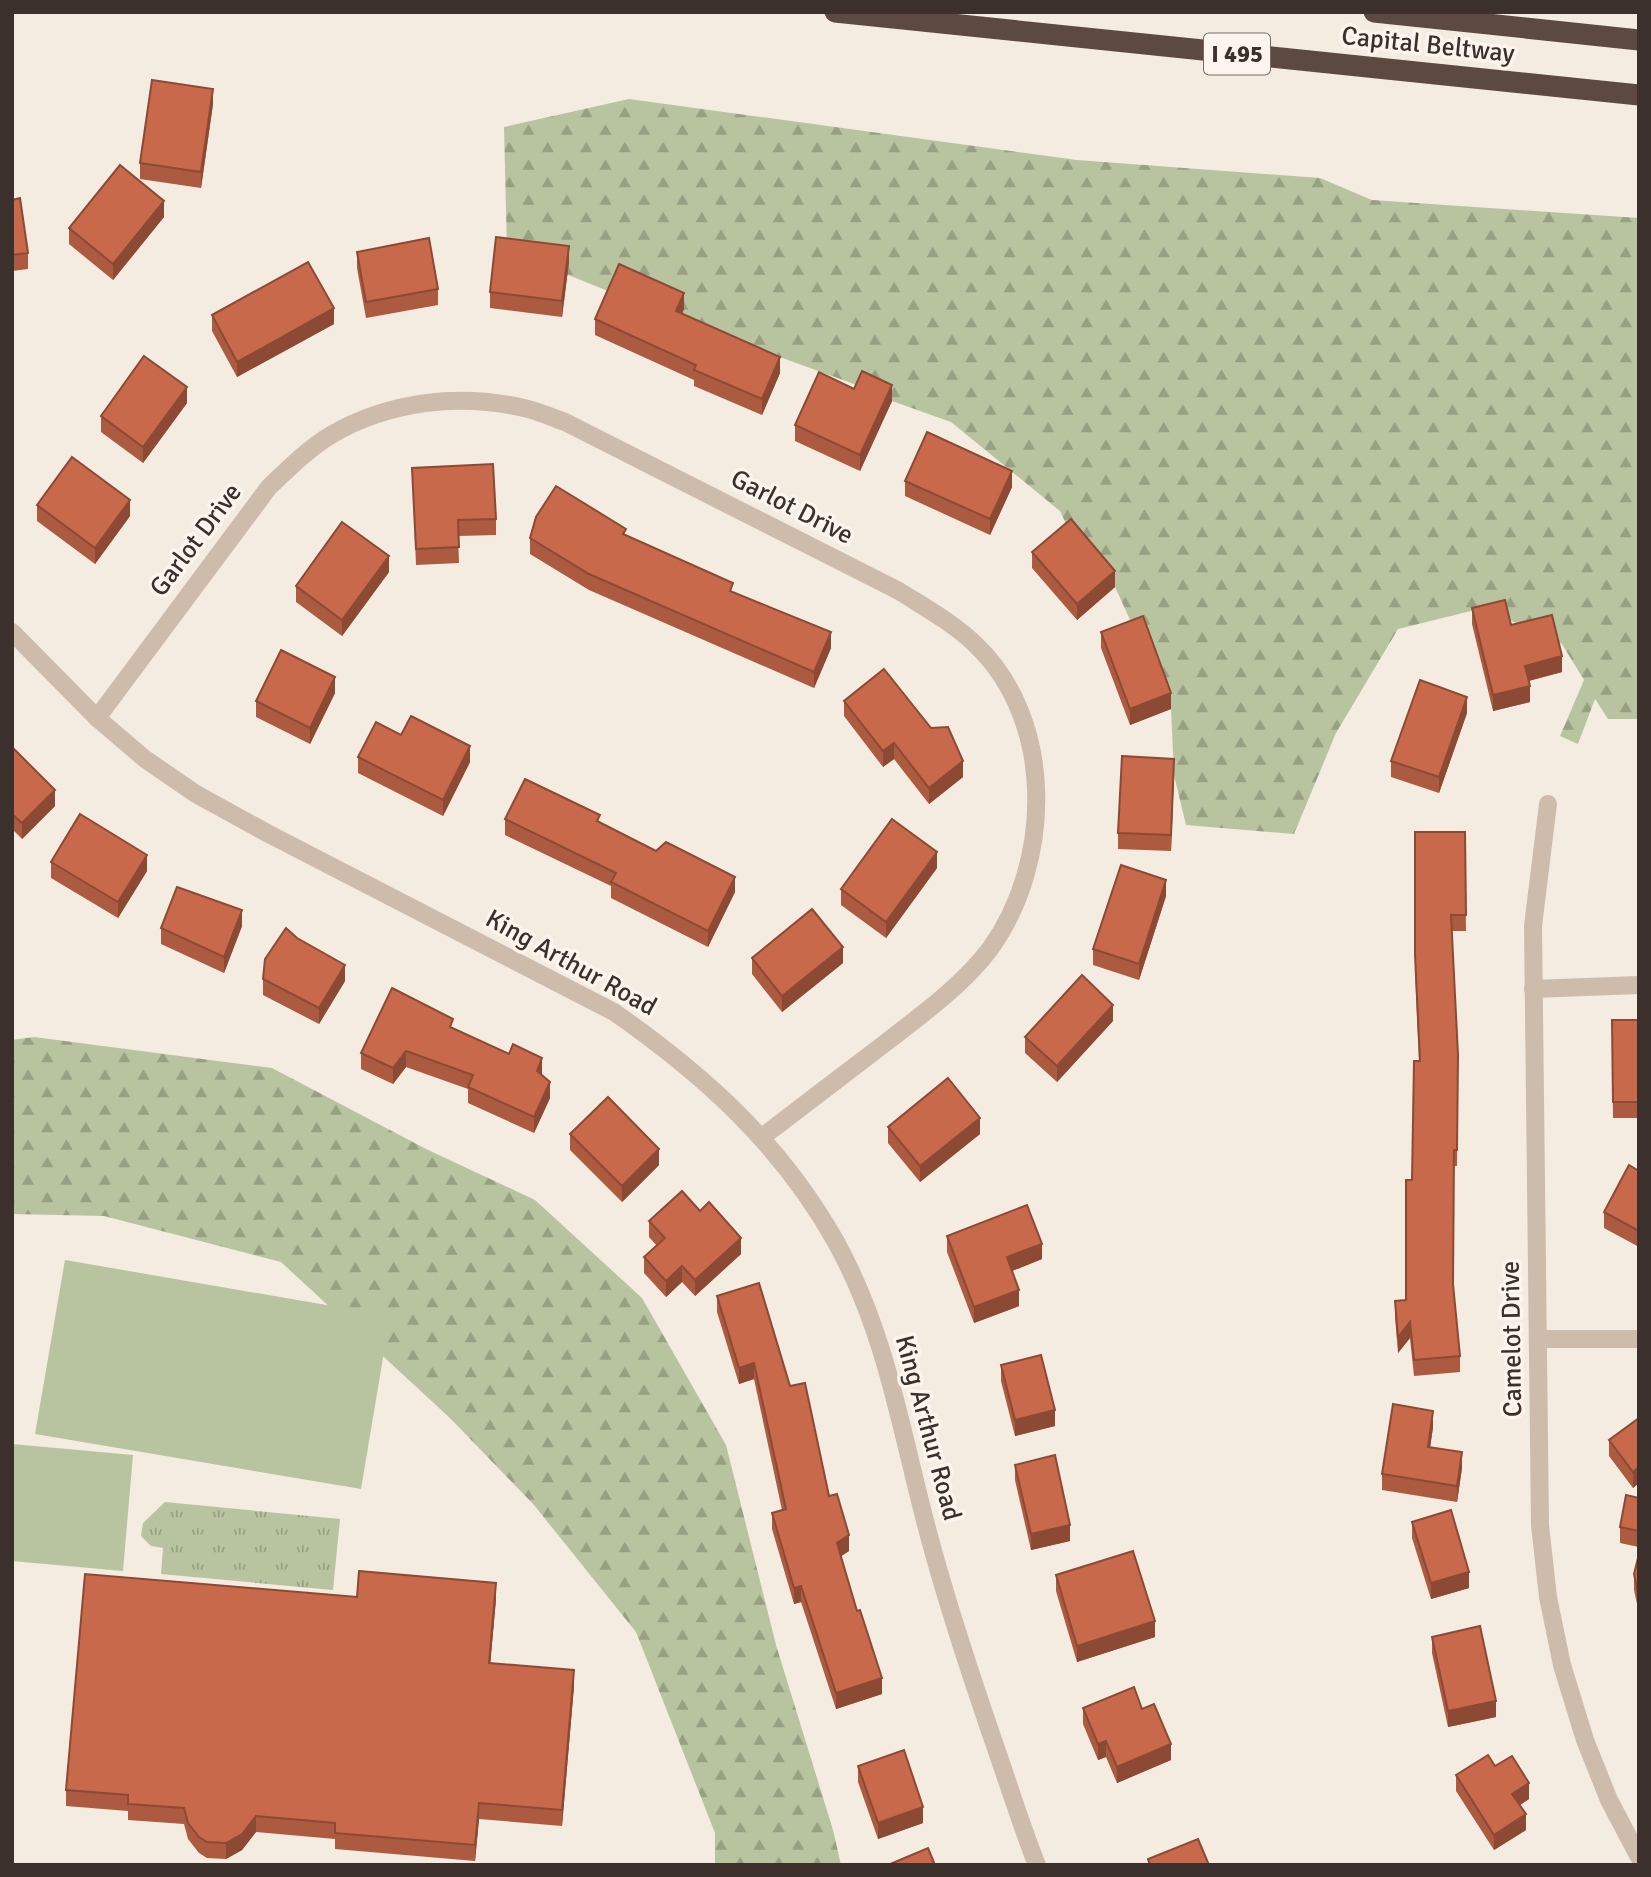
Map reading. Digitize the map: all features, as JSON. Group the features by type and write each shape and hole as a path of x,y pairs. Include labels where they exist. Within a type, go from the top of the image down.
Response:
{"highway":[{"name":"Capital Beltway","path":"835,12 1639,94"},
{"path":"1374,12 1639,40"}],"street":[{"name":"Garlot Drive","path":"97,718 269,486 298,458 332,435 368,417 407,406 443,401 484,401 525,408 565,422 877,580 948,621 978,647 1001,676 1018,709 1030,744 1036,786 1035,827 1028,868 1012,909 990,948 969,973 920,1016 762,1137"},
{"name":"King Arthur Road","path":"12,632 97,718 145,759 196,794 614,1012 665,1047 720,1094 762,1137 798,1182 829,1231 864,1299 885,1359 930,1542 969,1670 1037,1865"},
{"name":"Camelot Drive","path":"1548,804 1533,926 1540,1525 1548,1597 1562,1665 1585,1740 1609,1800 1639,1857"},
{"path":"1533,989 1639,985"},
{"path":"1538,1339 1639,1339"}],"green space":[{"path":"629,99 1077,160 1320,178 1372,200 1639,218 1639,719 1608,719 1595,699 1578,744 1560,736 1584,680 1562,644 1483,608 1398,629 1336,733 1294,834 1186,825 1174,775 1171,709 1115,587 1071,535 1060,511 951,422 689,324 507,250 504,127"},
{"path":"34,1037 272,1068 426,1149 535,1200 642,1298 726,1445 776,1645 833,1830 841,1865 715,1865 715,1833 636,1632 534,1505 451,1419 281,1262 104,1216 12,1214 12,1040"},
{"path":"65,1260 390,1316 361,1489 35,1434"},
{"path":"12,1444 133,1455 123,1571 12,1561"},
{"path":"165,1502 340,1519 333,1590 161,1574 163,1548 151,1546 141,1536 143,1523"}],"building":[{"path":"152,80 213,89 201,172 140,163"},
{"path":"120,165 164,201 113,264 69,228"},
{"path":"20,198 28,253 12,255 12,200"},
{"path":"496,237 569,246 562,301 490,292"},
{"path":"429,238 438,289 366,302 357,252"},
{"path":"308,262 334,308 237,362 212,315"},
{"path":"619,264 684,293 676,311 780,357 762,399 694,370 696,365 595,319"},
{"path":"144,356 187,387 143,447 101,416"},
{"path":"862,371 892,385 860,455 795,425 819,372 854,389"},
{"path":"927,432 1012,471 990,519 905,481"},
{"path":"72,457 130,500 95,548 37,505"},
{"path":"493,464 496,519 458,520 459,547 416,549 412,468"},
{"path":"556,486 626,529 623,534 733,583 730,591 831,632 814,672 589,574 530,538 536,517"},
{"path":"1071,519 1115,571 1077,604 1032,552"},
{"path":"342,522 389,556 342,620 296,586"},
{"path":"1505,600 1511,625 1552,615 1562,656 1525,666 1530,686 1493,695 1472,608"},
{"path":"1143,616 1171,693 1130,709 1101,632"},
{"path":"281,650 335,677 310,728 256,701"},
{"path":"884,669 931,728 948,727 963,761 929,788 894,743 883,751 844,701"},
{"path":"1420,680 1467,697 1439,777 1391,761"},
{"path":"411,716 470,746 443,800 358,757 376,722 401,735"},
{"path":"12,747 55,790 22,823 12,814"},
{"path":"1122,756 1174,759 1171,835 1118,833"},
{"path":"525,779 600,815 597,821 656,851 666,842 735,877 708,931 611,882 616,873 505,819"},
{"path":"80,814 147,855 118,902 51,862"},
{"path":"892,819 937,852 886,922 841,889"},
{"path":"1415,832 1465,832 1466,915 1451,915 1458,1055 1453,1284 1460,1356 1414,1360 1410,1322 1398,1337 1395,1301 1406,1300 1406,1180 1412,1180 1414,1061 1420,1061 1415,955"},
{"path":"1121,865 1166,880 1139,964 1093,949"},
{"path":"177,887 242,910 224,957 161,928"},
{"path":"812,909 843,947 782,996 752,958"},
{"path":"286,928 297,938 345,965 319,1008 263,979 265,959"},
{"path":"1082,975 1113,1005 1057,1066 1025,1037"},
{"path":"392,988 453,1019 450,1027 509,1054 513,1044 542,1058 537,1071 550,1082 534,1117 468,1087 473,1075 406,1051 393,1068 361,1053"},
{"path":"1612,1020 1639,1020 1639,1102 1613,1102"},
{"path":"948,1078 980,1118 920,1166 888,1127"},
{"path":"608,1097 659,1149 622,1186 570,1134"},
{"path":"1629,1165 1639,1171 1639,1231 1604,1212"},
{"path":"682,1191 700,1211 709,1202 741,1238 695,1280 682,1266 666,1281 644,1257 665,1238 649,1221"},
{"path":"1027,1205 1042,1244 1007,1257 1019,1290 974,1307 947,1236"},
{"path":"759,1283 790,1386 805,1383 829,1496 837,1494 849,1535 837,1543 857,1611 860,1610 882,1678 836,1693 801,1586 794,1588 772,1513 786,1509 754,1363 739,1368 717,1296"},
{"path":"1041,1355 1055,1410 1015,1420 1001,1365"},
{"path":"1393,1404 1433,1411 1428,1447 1462,1452 1457,1486 1382,1474"},
{"path":"1639,1418 1639,1467 1633,1472 1609,1440"},
{"path":"1055,1455 1070,1525 1031,1534 1015,1465"},
{"path":"1626,1495 1639,1498 1639,1531 1620,1527"},
{"path":"1451,1510 1469,1572 1431,1583 1412,1522"},
{"path":"1133,1551 1155,1621 1077,1646 1056,1575"},
{"path":"1639,1554 1639,1597 1634,1574"},
{"path":"359,1571 496,1583 489,1663 574,1670 562,1810 479,1803 475,1845 335,1833 335,1823 256,1816 242,1834 226,1843 207,1842 199,1837 188,1823 184,1808 128,1804 128,1795 66,1790 85,1574 357,1597"},
{"path":"1480,1626 1496,1701 1448,1711 1432,1637"},
{"path":"1134,1687 1142,1709 1154,1704 1171,1744 1117,1767 1106,1741 1098,1744 1083,1708"},
{"path":"904,1750 923,1807 878,1823 858,1766"},
{"path":"1488,1755 1495,1766 1512,1756 1529,1783 1512,1794 1526,1814 1494,1835 1456,1775"},
{"path":"1198,1839 1209,1865 1150,1865 1148,1859"},
{"path":"928,1848 935,1865 888,1865"}]}
